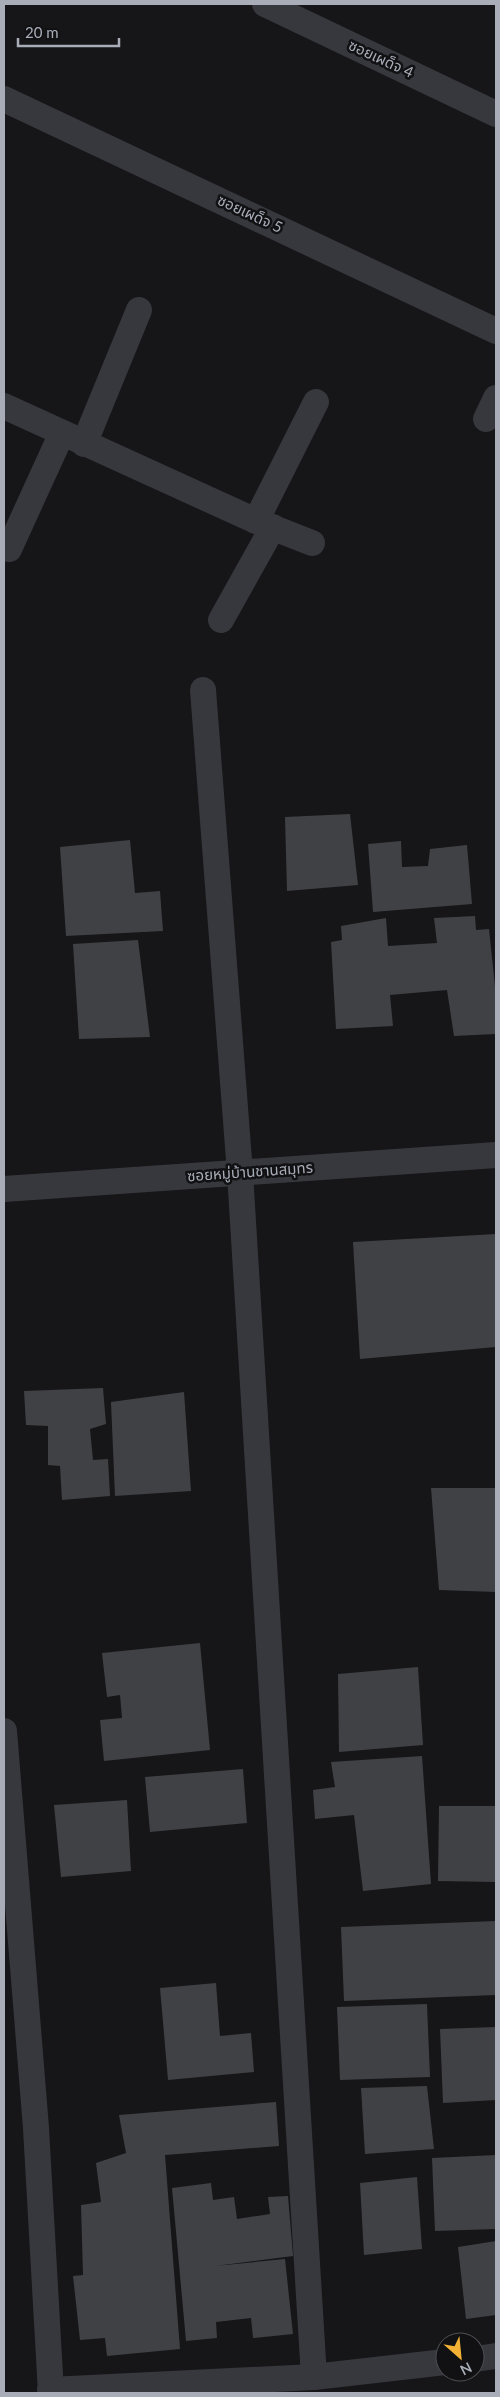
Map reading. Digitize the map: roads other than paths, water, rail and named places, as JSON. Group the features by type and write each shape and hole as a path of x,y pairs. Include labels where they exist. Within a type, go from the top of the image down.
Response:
{"street":[{"name":"ซอยเผด็จ 4","path":"266,4 496,114"},
{"name":"ซอยเผด็จ 5","path":"4,99 496,331"},
{"path":"9,549 73,438 139,310"},
{"path":"221,620 265,524 316,402"},
{"path":"4,406 265,524 312,543"},
{"path":"203,690 240,1173 314,2377"},
{"name":"ซอยหมู่บ้านชานสมุทร","path":"4,1189 496,1155"},
{"path":"4,1731 36,2128 51,2392 314,2377 435,2363"}]}
